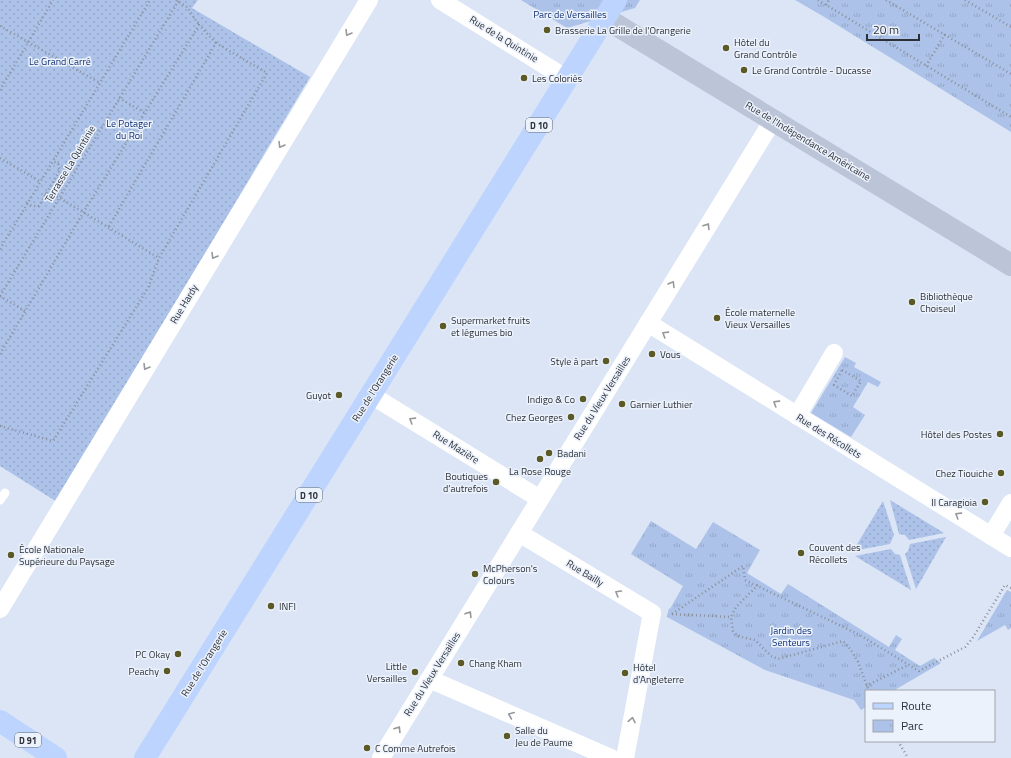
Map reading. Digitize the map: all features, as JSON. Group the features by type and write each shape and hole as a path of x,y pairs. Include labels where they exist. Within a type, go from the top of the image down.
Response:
{"main road":[{"name":"Rue de l'Orangerie","path":"145,758 611,9"},
{"name":"Rue de l'Indépendance Américaine","path":"611,9 773,120 1011,264"},
{"name":"D 91","path":"0,722 56,758"}],"street":[{"name":"Rue Hardy","path":"0,609 369,0"},
{"name":"Rue de la Quintinie","path":"440,0 567,79"},
{"name":"Rue du Vieux Versailles","path":"381,758 773,120"},
{"name":"Rue des Récollets","path":"648,323 1011,548"},
{"path":"797,416 834,353"},
{"name":"Rue Mazière","path":"371,395 540,499"},
{"path":"991,536 1011,503"},
{"name":"Rue Bailly","path":"519,533 652,614 625,758"},
{"path":"429,679 611,758"}],"path":[{"path":"0,90 53,0"},
{"path":"0,249 150,0"},
{"path":"0,426 53,441 148,288 159,258 267,73 216,43 187,8 178,0"},
{"name":"Terrasse La Quintinie","path":"0,296 58,197 178,0"},
{"path":"818,0 1011,117"},
{"path":"826,5 829,0"},
{"path":"886,0 1011,74"},
{"path":"965,0 1011,27"},
{"path":"0,354 83,213 200,25"},
{"path":"0,26 100,83"},
{"path":"926,66 945,34"},
{"path":"108,228 216,43"},
{"path":"119,98 145,113"},
{"path":"0,158 41,182"},
{"path":"28,203 32,206 38,206 60,170 58,164 53,161"},
{"path":"45,194 58,197 159,258"},
{"path":"0,296 25,311"},
{"path":"842,370 861,381 852,396 834,385 842,370"},
{"path":"672,614 743,566 745,580 858,634 919,671 965,646 972,639 1005,585 1011,588"},
{"path":"758,585 736,607 732,617 733,631 737,636 755,640 771,656 778,659 843,641 851,650 858,662 868,690"},
{"path":"677,614 732,617"},
{"path":"866,686 909,665"},
{"path":"899,742 908,758"}],"green space":[{"name":"Le Potager du Roi","path":"0,0 198,0 192,8 310,77 57,502 0,466"},
{"name":"Parc de Versailles","path":"521,0 640,0 635,8 567,28"},
{"path":"795,0 1011,0 1011,132 821,15"},
{"path":"845,357 856,363 854,367 881,382 878,387 868,382 853,407 865,415 851,437 811,413"},
{"path":"890,500 944,533 909,540 905,535 899,534"},
{"path":"883,501 894,535 890,544 853,551"},
{"name":"Jardin des Senteurs","path":"651,521 696,549 713,522 760,550 747,573 781,594 788,584 889,647 896,635 902,639 895,650 920,666 934,658 941,663 895,690 865,690 865,708 861,710 854,700 765,670 667,617 669,608 670,609 683,586 631,554"},
{"path":"946,537 916,589 905,554 908,551 910,544"},
{"path":"891,549 895,554 900,555 911,590 855,556"},
{"path":"1007,590 1011,592 1011,628 1008,630 1005,625 977,641"}],"place":[{"name":"Brasserie La Grille de l'Orangerie","path":"547,30"},
{"name":"Hôtel du Grand Contrôle","path":"726,48"},
{"name":"Le Grand Contrôle - Ducasse","path":"744,70"},
{"name":"Les Coloriés","path":"524,78"},
{"name":"Bibliothèque Choiseul","path":"912,302"},
{"name":"École maternelle Vieux Versailles","path":"717,318"},
{"name":"Supermarket fruits et légumes bio","path":"443,326"},
{"name":"Vous","path":"652,354"},
{"name":"Style à part","path":"606,361"},
{"name":"Guyot","path":"339,395"},
{"name":"Indigo & Co","path":"583,399"},
{"name":"Garnier Luthier","path":"622,404"},
{"name":"Chez Georges","path":"571,417"},
{"name":"Hôtel des Postes","path":"1000,434"},
{"name":"Badani","path":"549,453"},
{"name":"La Rose Rouge","path":"540,459"},
{"name":"Chez Tiouiche","path":"1001,473"},
{"name":"Boutiques d’autrefois","path":"496,482"},
{"name":"Il Caragioia","path":"985,502"},
{"name":"Couvent des Récollets","path":"801,553"},
{"name":"École Nationale Supérieure du Paysage","path":"11,555"},
{"name":"McPherson's Colours","path":"475,574"},
{"name":"INFI","path":"271,606"},
{"name":"PC Okay","path":"178,654"},
{"name":"Chang Kham","path":"461,663"},
{"name":"Peachy","path":"167,671"},
{"name":"Little Versailles","path":"415,672"},
{"name":"Hôtel d'Angleterre","path":"625,673"},
{"name":"Salle du Jeu de Paume","path":"507,736"},
{"name":"C Comme Autrefois","path":"367,748"}],"park label":[{"name":"Le Grand Carré","path":"60,61"}]}
